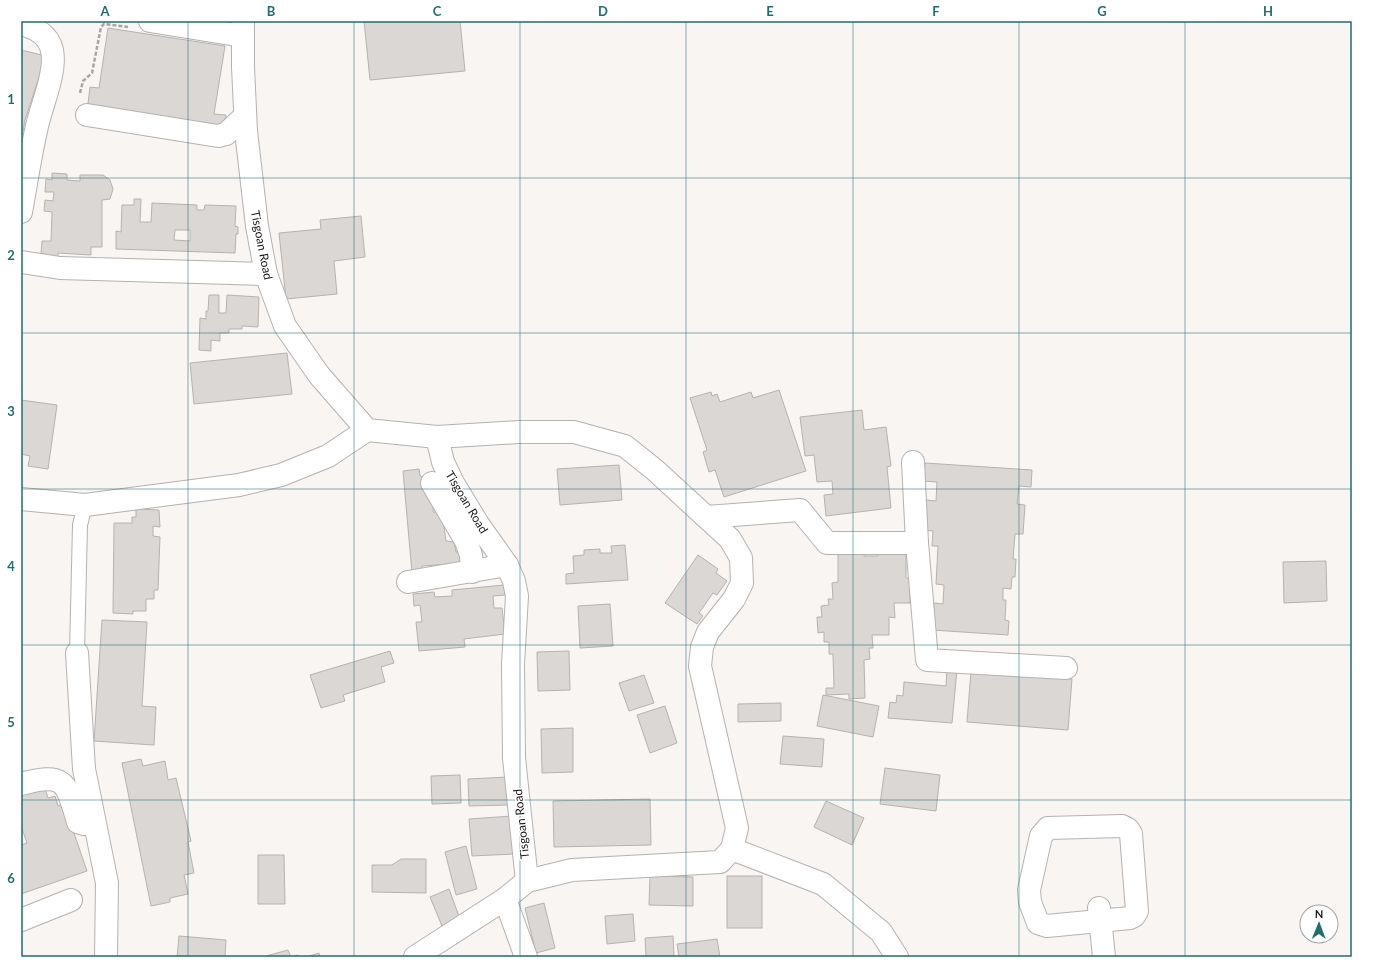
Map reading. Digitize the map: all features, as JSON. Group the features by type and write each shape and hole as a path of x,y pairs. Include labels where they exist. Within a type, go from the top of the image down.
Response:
{"street":[{"path":"21,24 34,28 43,34 52,49 53,65 36,130 21,212"},
{"path":"140,24 243,29"},
{"name":"Tisgoan Road","path":"243,29 245,116 257,226 266,274 285,326 319,375 367,430"},
{"path":"86,116 218,136 226,134 245,116"},
{"path":"21,262 60,268 266,274"},
{"path":"21,499 85,505 239,485 281,475 328,456 367,430 437,437 519,432 574,432 625,446 655,470 730,539 741,558 742,583 734,599 708,632 702,647 700,666 737,828 732,849 720,862 572,870 527,881 505,899 415,957"},
{"name":"Tisgoan Road","path":"437,437 443,462 453,483 478,524 507,565 514,581 517,596 513,664 514,758 527,881"},
{"path":"913,462 917,543 927,660 1066,668"},
{"path":"432,483 469,549 472,572"},
{"path":"706,517 800,510 827,543 917,543"},
{"path":"408,582 507,565"},
{"path":"77,653 84,769 107,883 106,957"},
{"path":"21,784 47,780 60,781 66,787 78,822 84,824 94,820"},
{"path":"1122,826 1128,829 1131,834 1137,911 1134,916 1130,918 1100,915 1047,926 1038,923 1030,902 1029,890 1041,836 1048,828 1122,826"},
{"path":"732,849 823,884 881,932 897,957"},
{"path":"505,899 526,957"},
{"path":"21,920 71,900"},
{"path":"1100,915 1104,957"}],"lane":[{"path":"77,653 80,525 85,505"}],"path":[{"path":"86,116 81,113 78,103 83,81 92,73 101,27 104,24 140,24"}],"building":[{"path":"364,21 460,21 465,71 370,80"},
{"path":"108,28 225,46 214,114 226,115 223,133 87,112 90,87 99,88"},
{"path":"21,50 46,56 25,120 21,144"},
{"path":"52,173 67,174 67,180 80,181 80,175 103,175 110,180 113,189 110,199 102,200 102,247 91,247 91,255 58,253 58,261 45,260 45,254 41,254 42,241 51,241 52,212 44,211 45,200 53,201 54,192 45,192 46,179 52,180"},
{"path":"134,199 141,199 140,222 151,222 152,203 197,205 197,210 204,210 205,205 236,206 235,226 238,227 238,234 236,234 235,253 116,249 116,231 121,232 122,205 134,205","holes":["175,230 190,230 190,241 174,240"]},
{"path":"361,216 365,257 334,261 337,294 286,299 279,233 321,229 320,220"},
{"path":"209,295 219,295 219,313 226,313 227,295 259,297 258,327 242,326 242,329 229,329 229,333 220,333 220,341 211,340 211,351 199,350 200,318 206,319"},
{"path":"287,353 292,394 194,404 190,363"},
{"path":"779,390 806,471 724,497 715,470 709,472 703,452 707,450 690,398 711,392 712,396 717,394 720,402 751,392 753,398"},
{"path":"21,400 57,405 48,469 28,466 30,456 21,454"},
{"path":"862,410 864,430 886,427 891,466 887,467 891,508 826,516 824,495 833,494 832,481 817,482 814,455 805,456 800,417"},
{"path":"925,463 1032,470 1031,487 1019,486 1017,504 1025,505 1023,534 1015,534 1013,559 1016,559 1015,577 1012,577 1011,589 1003,588 1003,600 1006,600 1005,620 1009,621 1008,635 932,630 934,603 943,604 944,585 936,584 938,546 932,546 933,531 924,530 926,500 936,501 937,482 923,481"},
{"path":"619,465 622,500 560,505 557,469"},
{"path":"419,469 420,475 434,493 433,512 442,512 446,541 454,542 456,552 463,552 465,563 422,566 422,573 412,573 403,471"},
{"path":"136,509 159,510 160,527 153,526 153,536 160,537 158,590 154,590 154,599 146,599 146,611 133,611 133,614 113,613 114,523 132,523 132,517 136,517"},
{"path":"625,545 628,580 566,584 566,574 574,573 573,556 584,555 584,550 600,549 600,553 612,553 611,546"},
{"path":"906,548 906,578 910,579 910,603 894,603 895,618 889,617 889,635 872,635 873,648 869,648 870,659 864,660 865,698 849,699 849,694 826,695 826,688 834,688 833,654 829,654 829,642 824,642 824,632 818,633 817,617 822,617 821,606 829,605 828,599 833,599 832,583 838,582 838,552 864,552 864,556 878,556 878,549"},
{"path":"698,555 718,569 716,573 727,581 717,595 713,593 699,613 703,616 697,624 665,603"},
{"path":"1326,561 1327,601 1284,603 1283,562"},
{"path":"504,585 505,595 493,596 494,608 502,608 505,634 464,639 465,647 419,651 416,622 422,622 420,605 414,606 413,594 434,592 435,597 452,596 452,590"},
{"path":"610,604 613,646 580,648 578,606"},
{"path":"102,620 147,622 142,706 156,707 154,745 94,741"},
{"path":"390,651 394,663 381,667 385,682 343,695 345,701 321,708 310,675"},
{"path":"569,651 570,690 538,691 537,652"},
{"path":"947,668 957,669 952,723 888,718 890,702 896,703 897,695 903,696 904,682 946,686"},
{"path":"971,671 1072,679 1068,730 967,722"},
{"path":"644,675 654,703 629,711 619,683"},
{"path":"823,695 879,706 873,737 817,726"},
{"path":"781,703 781,721 738,722 738,704"},
{"path":"665,706 677,743 650,753 637,715"},
{"path":"573,728 573,772 542,773 541,729"},
{"path":"783,736 824,739 822,767 780,764"},
{"path":"141,759 143,766 165,761 168,780 176,778 191,841 188,842 194,873 184,875 188,894 170,898 170,902 151,906 122,763"},
{"path":"885,768 940,775 936,811 880,804"},
{"path":"460,775 461,803 432,804 431,776"},
{"path":"508,777 509,805 469,806 468,779"},
{"path":"44,785 48,798 55,796 58,806 64,804 87,871 21,894 21,845 27,843 21,826 21,793"},
{"path":"650,799 651,845 554,847 553,801"},
{"path":"826,801 864,818 852,845 814,827"},
{"path":"512,816 514,854 472,856 469,819"},
{"path":"466,846 477,889 456,895 445,852"},
{"path":"258,855 284,855 285,904 258,904"},
{"path":"401,859 426,859 426,893 372,892 372,865 392,865"},
{"path":"650,876 693,877 693,906 649,905"},
{"path":"727,876 762,876 762,928 727,928"},
{"path":"449,889 460,919 442,926 430,897"},
{"path":"544,903 555,948 536,953 525,908"},
{"path":"633,914 635,941 607,944 605,916"},
{"path":"179,936 226,940 225,957 177,957"},
{"path":"673,936 674,957 646,957 645,938"},
{"path":"717,939 720,957 679,957 677,944"},
{"path":"288,950 291,957 266,957 266,956"},
{"path":"319,953 320,957 306,957"}]}
